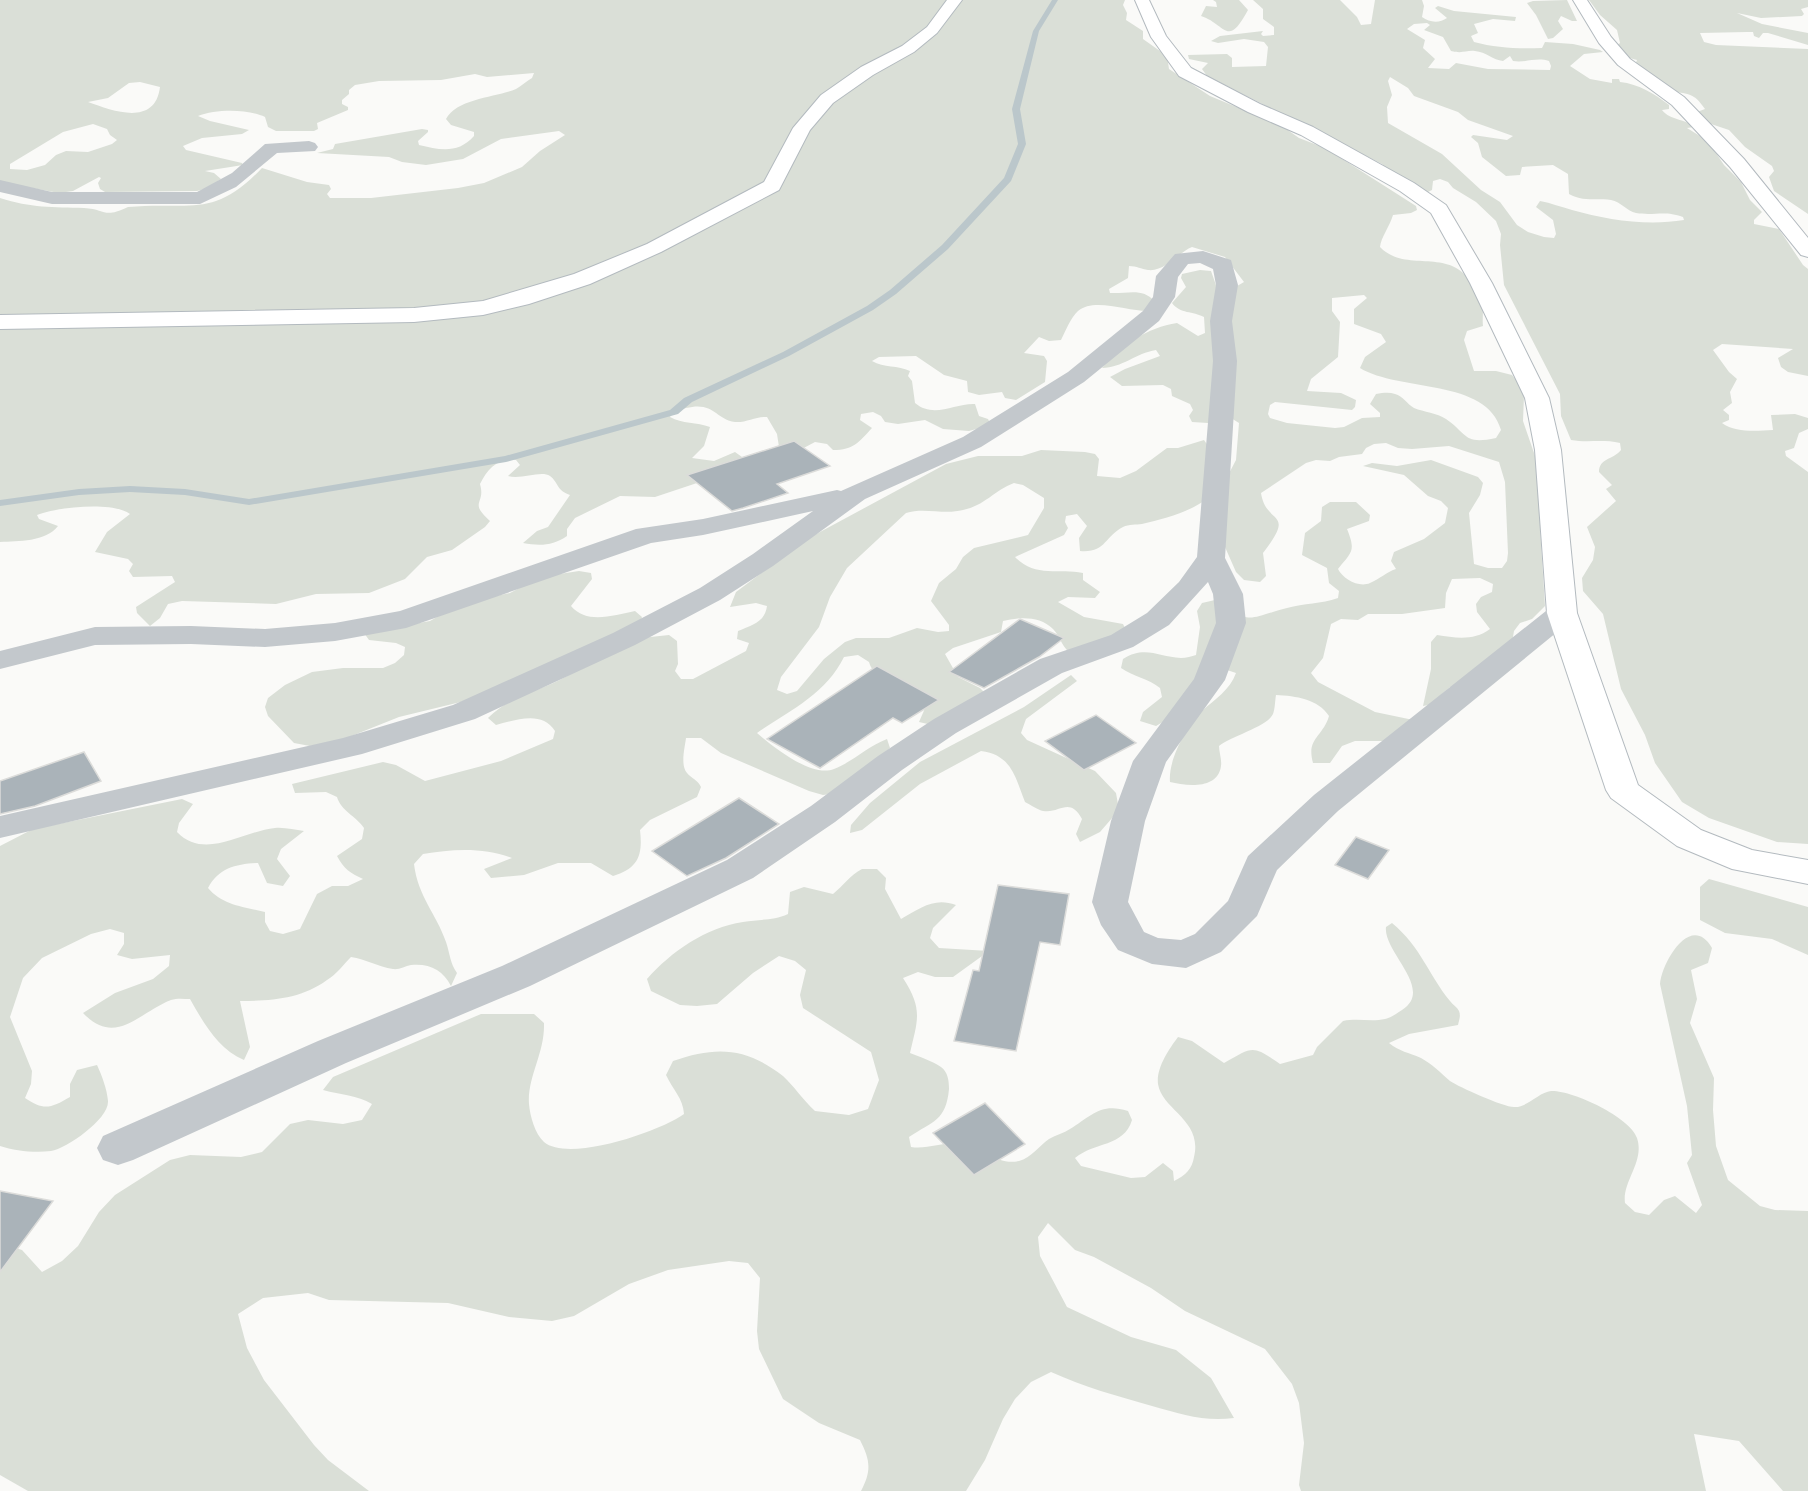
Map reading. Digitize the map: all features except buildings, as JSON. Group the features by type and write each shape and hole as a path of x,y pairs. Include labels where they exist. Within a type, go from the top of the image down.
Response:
{"street":[{"path":"0,322 414,315 483,308 521,299 582,279 654,248 772,186 802,128 827,99 867,71 908,49 932,30 955,0"},
{"path":"1142,0 1160,37 1185,72 1254,108 1307,131 1407,187 1439,209 1481,283 1537,398 1548,450 1562,613 1623,790 1689,838 1744,861 1808,872"},
{"path":"1580,0 1605,40 1624,62 1678,101 1737,163 1808,251"},
{"path":"0,186 52,198 200,198 218,191 234,178 255,167 272,148 309,147"},
{"path":"0,660 95,636 191,635 265,638 347,630 406,619 646,535 714,525 856,493 972,442 1076,377 1151,316 1164,297 1167,276 1182,258 1203,257 1223,265 1227,285 1221,321 1225,361 1211,558 1228,594 1231,623 1209,680 1150,761 1128,821 1110,902 1120,925 1131,940 1152,951 1186,954 1208,943 1244,907 1261,865 1326,803 1562,613"},
{"path":"0,827 350,747 464,712 624,639 710,594 763,560 856,493"},
{"path":"118,1148 332,1052 516,976 740,869 823,814 890,763 945,726 1051,666 1122,641 1158,619 1189,588 1211,558"}],"shaded area":[{"path":"0,0 1125,0 1123,5 1127,13 1126,20 1143,31 1143,39 1167,56 1169,69 1210,96 1282,126 1299,138 1325,148 1416,206 1417,210 1411,213 1393,215 1380,247 1391,255 1403,259 1441,263 1453,267 1464,274 1474,287 1483,309 1483,326 1467,331 1464,340 1474,371 1496,371 1512,375 1521,386 1524,396 1523,421 1543,479 1540,528 1545,606 1532,619 1520,623 1514,631 1511,649 1484,685 1450,687 1442,694 1439,703 1423,706 1431,669 1431,642 1437,635 1471,637 1490,629 1477,612 1476,604 1481,597 1492,592 1493,584 1480,578 1452,579 1446,593 1445,608 1402,614 1368,614 1358,620 1341,619 1331,624 1323,658 1311,673 1318,682 1375,712 1423,722 1406,741 1355,741 1342,746 1330,763 1313,763 1311,755 1313,743 1329,716 1313,702 1276,695 1274,712 1269,719 1219,746 1221,766 1219,774 1214,779 1208,783 1192,785 1170,782 1172,764 1184,735 1202,711 1226,689 1236,673 1221,668 1180,712 1156,726 1140,721 1143,712 1162,697 1160,688 1121,668 1123,659 1145,652 1181,658 1196,655 1200,627 1197,611 1202,603 1215,600 1236,614 1250,618 1293,606 1338,598 1339,591 1329,583 1327,568 1302,555 1305,533 1321,521 1322,507 1330,502 1356,502 1370,515 1369,521 1347,529 1352,547 1338,569 1344,576 1352,582 1366,584 1396,569 1391,561 1394,552 1424,539 1445,523 1448,508 1441,501 1428,496 1404,475 1363,466 1372,463 1397,466 1431,460 1478,477 1483,483 1480,495 1469,513 1474,564 1488,568 1502,568 1507,561 1508,553 1505,482 1499,462 1449,446 1412,449 1398,448 1386,443 1374,444 1366,448 1362,454 1339,457 1330,461 1316,460 1306,463 1261,493 1268,510 1279,523 1278,530 1263,553 1266,576 1260,582 1244,580 1236,572 1225,547 1224,483 1236,460 1239,423 1231,418 1208,423 1192,422 1189,416 1193,410 1190,404 1172,396 1171,389 1163,385 1122,386 1110,377 1160,356 1156,350 1116,366 1102,368 1126,345 1145,333 1166,325 1177,323 1198,336 1205,333 1204,317 1183,311 1172,303 1186,287 1181,278 1182,274 1200,270 1211,271 1217,288 1232,289 1244,282 1225,257 1192,247 1166,265 1154,270 1129,266 1128,278 1109,289 1110,293 1145,294 1155,302 1149,311 1093,305 1078,311 1061,340 1049,341 1039,337 1024,353 1044,356 1047,361 1045,382 1016,400 1005,398 1002,392 979,395 968,392 967,381 944,375 916,356 879,357 872,361 910,371 908,376 912,381 915,403 922,408 937,410 975,404 979,416 988,419 991,425 969,431 943,429 925,420 898,424 885,422 881,416 873,412 861,414 860,420 872,428 851,447 833,450 827,444 815,442 798,451 779,447 777,434 767,417 735,422 703,407 686,408 675,412 670,417 710,427 704,446 692,458 714,461 735,452 742,457 729,478 721,482 697,483 655,497 620,496 575,518 567,529 567,536 562,539 535,545 523,543 537,531 548,527 570,495 562,491 546,474 508,476 520,465 516,460 499,462 486,473 480,484 480,510 490,521 452,550 427,557 405,579 369,593 316,594 276,604 182,601 168,604 160,618 150,626 137,613 136,607 175,582 172,576 133,577 129,571 133,564 128,559 95,552 107,532 130,514 122,510 98,506 46,512 37,515 39,519 58,526 53,531 31,540 0,542 0,198 32,205 84,208 109,213 128,207 200,205 229,195 262,168 307,182 329,185 331,189 327,194 330,198 371,198 484,183 522,167 540,151 565,135 559,131 501,139 463,159 426,165 402,162 389,157 317,153 333,149 335,144 422,129 428,132 418,141 419,145 441,149 462,146 474,136 474,132 451,125 446,119 451,112 468,102 516,89 532,78 534,73 487,77 475,74 441,80 379,81 355,85 342,100 342,104 348,107 348,110 317,123 318,129 314,131 276,131 268,127 265,117 241,111 214,112 198,116 249,130 242,134 202,138 183,146 186,150 243,165 205,171 214,173 221,179 208,188 197,191 105,192 100,189 98,183 101,178 99,177 73,191 59,193 0,182","holes":["140,82 160,87 156,99 142,112 120,112 88,102 108,98 129,83","93,124 107,129 110,135 117,140 88,152 66,151 56,155 45,165 27,170 10,169 10,164 63,132","1364,295 1367,298 1354,309 1354,324 1381,334 1386,342 1365,357 1360,368 1377,375 1440,388 1479,402 1493,413 1501,430 1496,438 1471,439 1442,417 1414,408 1400,396 1390,393 1376,394 1370,404 1380,413 1380,417 1362,418 1344,427 1287,423 1270,418 1268,414 1270,405 1275,402 1352,410 1355,407 1356,400 1341,393 1307,391 1311,379 1338,357 1340,322 1332,311 1332,298"]},
{"path":"1213,0 1239,0 1248,10 1235,29 1226,31 1201,16 1206,6 1217,7"},
{"path":"1253,0 1340,0 1357,17 1361,25 1371,24 1375,0 1422,0 1424,6 1422,17 1435,22 1447,18 1435,8 1438,6 1454,11 1516,17 1515,21 1493,19 1474,24 1478,33 1471,36 1474,42 1499,47 1542,48 1545,42 1573,44 1600,50 1603,52 1584,54 1570,66 1590,79 1612,83 1612,79 1619,79 1620,82 1640,87 1669,105 1669,109 1662,110 1669,116 1694,127 1687,128 1708,141 1724,165 1741,182 1750,200 1762,212 1754,220 1754,224 1779,229 1808,269 1808,376 1788,372 1781,367 1778,358 1793,349 1722,344 1713,350 1737,379 1730,392 1732,403 1723,410 1729,415 1729,420 1722,423 1740,430 1773,430 1771,415 1795,414 1808,418 1808,429 1799,433 1794,448 1785,451 1786,456 1808,472 1808,844 1777,842 1709,818 1682,802 1655,763 1645,735 1621,689 1603,614 1583,591 1582,578 1593,560 1595,547 1587,527 1616,501 1606,489 1612,485 1599,472 1600,467 1621,450 1620,443 1571,440 1561,416 1560,394 1504,285 1501,234 1496,221 1476,202 1453,188 1448,182 1440,179 1433,181 1432,190 1428,192 1409,184 1392,174 1382,164 1207,76 1202,69 1208,63 1189,59 1188,55 1227,54 1232,58 1232,67 1266,66 1268,47 1264,42 1244,39 1218,43 1211,41 1220,36 1263,31 1261,34 1263,36 1274,35 1274,27 1263,19 1263,9","holes":["1427,23 1430,25 1424,30 1443,37 1451,51 1479,52 1503,61 1510,56 1513,61 1544,60 1549,61 1550,70 1488,69 1456,63 1449,69 1428,68 1435,59 1423,48 1425,40 1407,29 1414,24","1390,77 1408,88 1414,96 1458,112 1468,120 1513,136 1507,140 1473,135 1471,137 1478,143 1482,157 1506,176 1520,175 1522,167 1553,165 1568,174 1569,194 1584,199 1611,200 1636,213 1670,214 1683,217 1684,220 1642,222 1613,219 1585,214 1540,201 1536,207 1553,220 1556,234 1554,238 1528,232 1517,225 1500,202 1481,190 1442,154 1388,123 1387,107 1392,95 1388,81"]},
{"path":"1567,0 1577,21 1561,16 1558,21 1563,29 1553,38 1548,39 1527,3"},
{"path":"1589,0 1808,0 1808,7 1801,9 1804,14 1802,16 1761,18 1737,13 1762,24 1808,33 1808,45 1768,33 1763,33 1759,38 1754,36 1753,32 1700,33 1704,42 1716,45 1808,49 1808,214 1774,191 1769,177 1774,171 1772,166 1745,147 1729,130 1705,122 1697,112 1705,109 1697,100 1691,95 1668,89 1635,65 1637,60 1622,56 1616,46 1620,43 1617,30 1600,15"},
{"path":"1204,440 1211,450 1208,498 1201,503 1168,517 1123,527 1100,547 1089,551 1080,551 1079,538 1087,526 1077,514 1066,516 1065,522 1068,528 1064,535 1015,557 1023,564 1039,570 1083,573 1083,580 1100,592 1095,598 1068,597 1058,602 1084,617 1123,624 1127,632 1069,652 1053,629 1042,622 1023,618 1003,621 1001,632 953,648 945,654 958,677 980,688 987,695 932,725 919,722 926,706 877,675 869,662 858,655 844,657 817,692 757,733 793,760 825,771 841,766 887,739 890,748 838,793 823,795 809,791 721,753 701,738 686,738 684,765 687,773 701,787 697,797 650,820 640,830 641,847 637,860 621,873 613,876 591,863 558,863 524,875 491,878 484,869 512,858 491,852 468,850 423,854 414,864 416,876 423,896 442,932 451,962 457,973 451,986 440,972 424,965 393,969 351,957 330,978 307,991 285,998 240,1001 250,1047 244,1060 219,1042 206,1026 190,999 171,1000 117,1027 106,1027 95,1023 83,1013 115,993 153,979 169,966 170,955 132,959 117,955 124,944 124,933 110,929 91,934 42,958 23,978 10,1017 32,1071 31,1084 25,1098 37,1105 58,1104 70,1097 70,1084 77,1070 97,1065 108,1101 102,1116 95,1124 58,1149 32,1152 0,1146 0,846 33,829 182,799 193,804 179,823 177,832 188,840 200,844 224,842 275,828 304,831 281,849 277,859 290,876 283,886 267,883 258,863 229,868 217,876 208,888 227,902 265,912 265,922 270,931 283,934 300,929 317,894 332,886 348,886 363,879 348,870 337,856 362,839 364,828 342,806 337,797 326,792 295,793 292,784 383,762 396,765 425,781 501,761 553,739 555,731 543,720 528,718 496,725 488,718 506,704 567,676 399,717 339,741 310,746 294,743 268,716 265,707 268,698 285,685 312,672 343,668 383,668 395,663 404,655 405,647 396,643 369,640 364,633 430,621 461,603 510,593 540,577 579,571 591,573 592,579 571,606 577,612 601,617 635,611 642,617 637,631 641,638 669,635 677,641 678,664 675,671 681,679 693,679 746,651 749,643 737,639 738,631 764,616 767,606 756,603 730,607 736,592 807,539 946,464 978,456 1022,456 1041,450 1085,452 1095,454 1099,459 1097,476 1120,478 1136,471 1167,448 1178,448","holes":["1014,483 1023,485 1044,498 1044,508 1028,535 974,548 963,557 956,569 939,583 931,601 949,625 949,631 938,632 917,628 889,638 856,638 845,642 824,659 797,691 787,694 777,690 781,677 819,627 830,597 847,568 906,513 963,510 977,505"]},
{"path":"1071,675 1077,681 1026,719 1021,733 1027,740 1095,771 1116,793 1119,810 1100,832 1080,842 1076,834 1082,819 1073,808 1043,811 1025,802 1015,776 1006,762 991,753 981,751 920,784 862,830 850,833 851,825 870,803 920,762 1024,707"},
{"path":"862,869 877,869 886,878 885,889 901,919 934,903 956,905 933,928 930,938 939,948 989,951 953,977 935,977 918,972 903,978 914,998 917,1014 910,1053 941,1067 947,1074 949,1086 945,1108 937,1119 909,1137 911,1147 956,1143 1004,1161 1019,1161 1031,1155 1049,1139 1068,1130 1090,1115 1103,1109 1119,1109 1128,1111 1132,1120 1128,1129 1115,1140 1075,1158 1081,1166 1131,1178 1145,1177 1163,1163 1173,1171 1174,1181 1188,1171 1192,1165 1195,1144 1193,1134 1188,1124 1161,1093 1158,1084 1161,1065 1178,1037 1192,1041 1224,1063 1241,1053 1253,1050 1264,1053 1280,1064 1313,1055 1317,1047 1343,1021 1385,1019 1402,1010 1411,1001 1413,992 1411,981 1387,937 1386,927 1392,923 1417,951 1460,1016 1458,1025 1409,1034 1389,1043 1425,1060 1455,1084 1501,1104 1519,1107 1551,1091 1572,1095 1599,1106 1624,1122 1637,1138 1638,1155 1627,1187 1625,1203 1635,1212 1649,1215 1664,1200 1675,1196 1696,1213 1702,1205 1687,1163 1692,1155 1687,1106 1660,984 1666,964 1679,944 1695,935 1704,938 1712,948 1708,963 1691,970 1697,999 1690,1023 1714,1078 1713,1110 1716,1146 1728,1180 1760,1206 1775,1210 1808,1211 1808,1491 1783,1491 1739,1441 1694,1434 1706,1491 1301,1491 1299,1485 1304,1443 1299,1403 1292,1384 1265,1349 1185,1311 1151,1288 1094,1257 1075,1250 1048,1223 1038,1237 1040,1256 1067,1307 1131,1337 1176,1350 1211,1378 1234,1418 1213,1419 1183,1414 1101,1391 1051,1372 1031,1382 1015,1399 1003,1419 985,1460 966,1491 861,1491 867,1477 868,1465 860,1440 819,1423 783,1399 759,1349 757,1331 760,1278 748,1263 729,1261 668,1270 629,1284 574,1316 552,1321 509,1317 448,1303 329,1300 308,1293 263,1298 238,1314 247,1348 264,1380 328,1460 369,1491 28,1491 0,1475 0,1243 22,1250 42,1272 62,1261 78,1246 99,1212 115,1195 170,1160 190,1155 241,1157 262,1152 290,1124 308,1120 343,1124 362,1120 372,1104 355,1097 323,1090 333,1077 481,1014 534,1014 544,1023 542,1045 531,1084 529,1104 538,1134 544,1142 556,1148 593,1147 615,1142 656,1128 684,1114 680,1099 666,1075 673,1061 703,1053 730,1052 756,1059 783,1076 815,1111 849,1115 868,1109 879,1080 871,1052 803,1008 800,995 806,970 795,961 779,956 753,973 717,1004 680,1005 651,991 647,979 678,950 703,935 729,925 788,914 790,892 804,887 833,894"},
{"path":"1709,879 1808,907 1808,955 1772,939 1725,933 1700,920 1700,887"}],"waterway":[{"path":"0,503 79,492 130,489 185,492 249,502 506,459 674,412 688,400 786,354 870,308 893,292 945,247 1008,179 1022,144 1016,109 1036,31 1055,0"}]}
